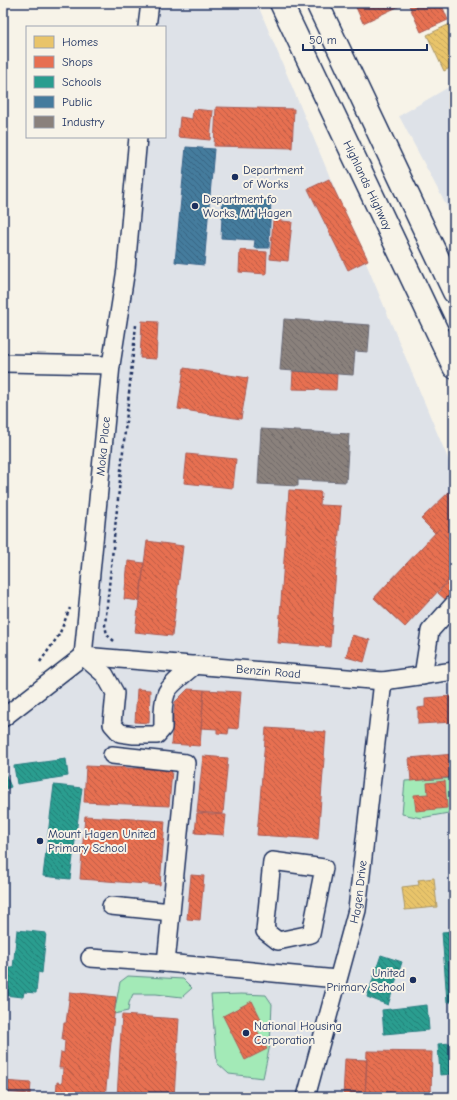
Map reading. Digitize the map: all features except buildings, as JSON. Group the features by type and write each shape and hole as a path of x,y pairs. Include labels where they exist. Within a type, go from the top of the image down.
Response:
{"highway":[{"name":"Highlands Highway","path":"281,3 454,367"},
{"path":"317,3 454,292"}],"street":[{"path":"148,26 150,3"},
{"name":"Moka Place","path":"83,656 111,365 126,269 138,138"},
{"path":"3,363 111,365"},
{"path":"423,676 430,630 454,604"},
{"path":"3,718 83,656 105,675 115,692 112,724 120,733 134,735 157,734 163,728 166,693 195,666"},
{"name":"Benzin Road","path":"83,656 383,681 454,671"},
{"name":"Hagen Drive","path":"306,1097 356,910 383,681"},
{"path":"112,756 186,763 166,963"},
{"path":"272,860 324,868 311,934 278,941 265,931 272,860"},
{"path":"111,906 170,912"},
{"path":"90,958 166,963 337,979"}],"path":[{"path":"117,644 107,635 105,625 136,320"}],"shaded area":[{"path":"157,3 257,3 454,473 454,1097 3,1097 3,718 83,656 140,138 166,138 166,26 154,26"},
{"path":"454,84 454,220 399,116"}],"green space":[{"path":"454,778 454,812 421,818 402,814 405,781"},
{"path":"128,976 183,979 192,988 182,997 156,994 133,994 129,1003 128,1011 114,1014 120,982"},
{"path":"211,995 266,995 272,1004 270,1045 263,1078 229,1074 217,1063"}],"place":[{"name":"Department of Works","path":"235,177"},
{"name":"Department fo Works, Mt Hagen","path":"195,206"},
{"name":"Mount Hagen United Primary School","path":"40,841"},
{"name":"United Primary School","path":"413,980"},
{"name":"National Housing Corporation","path":"246,1033"}]}
